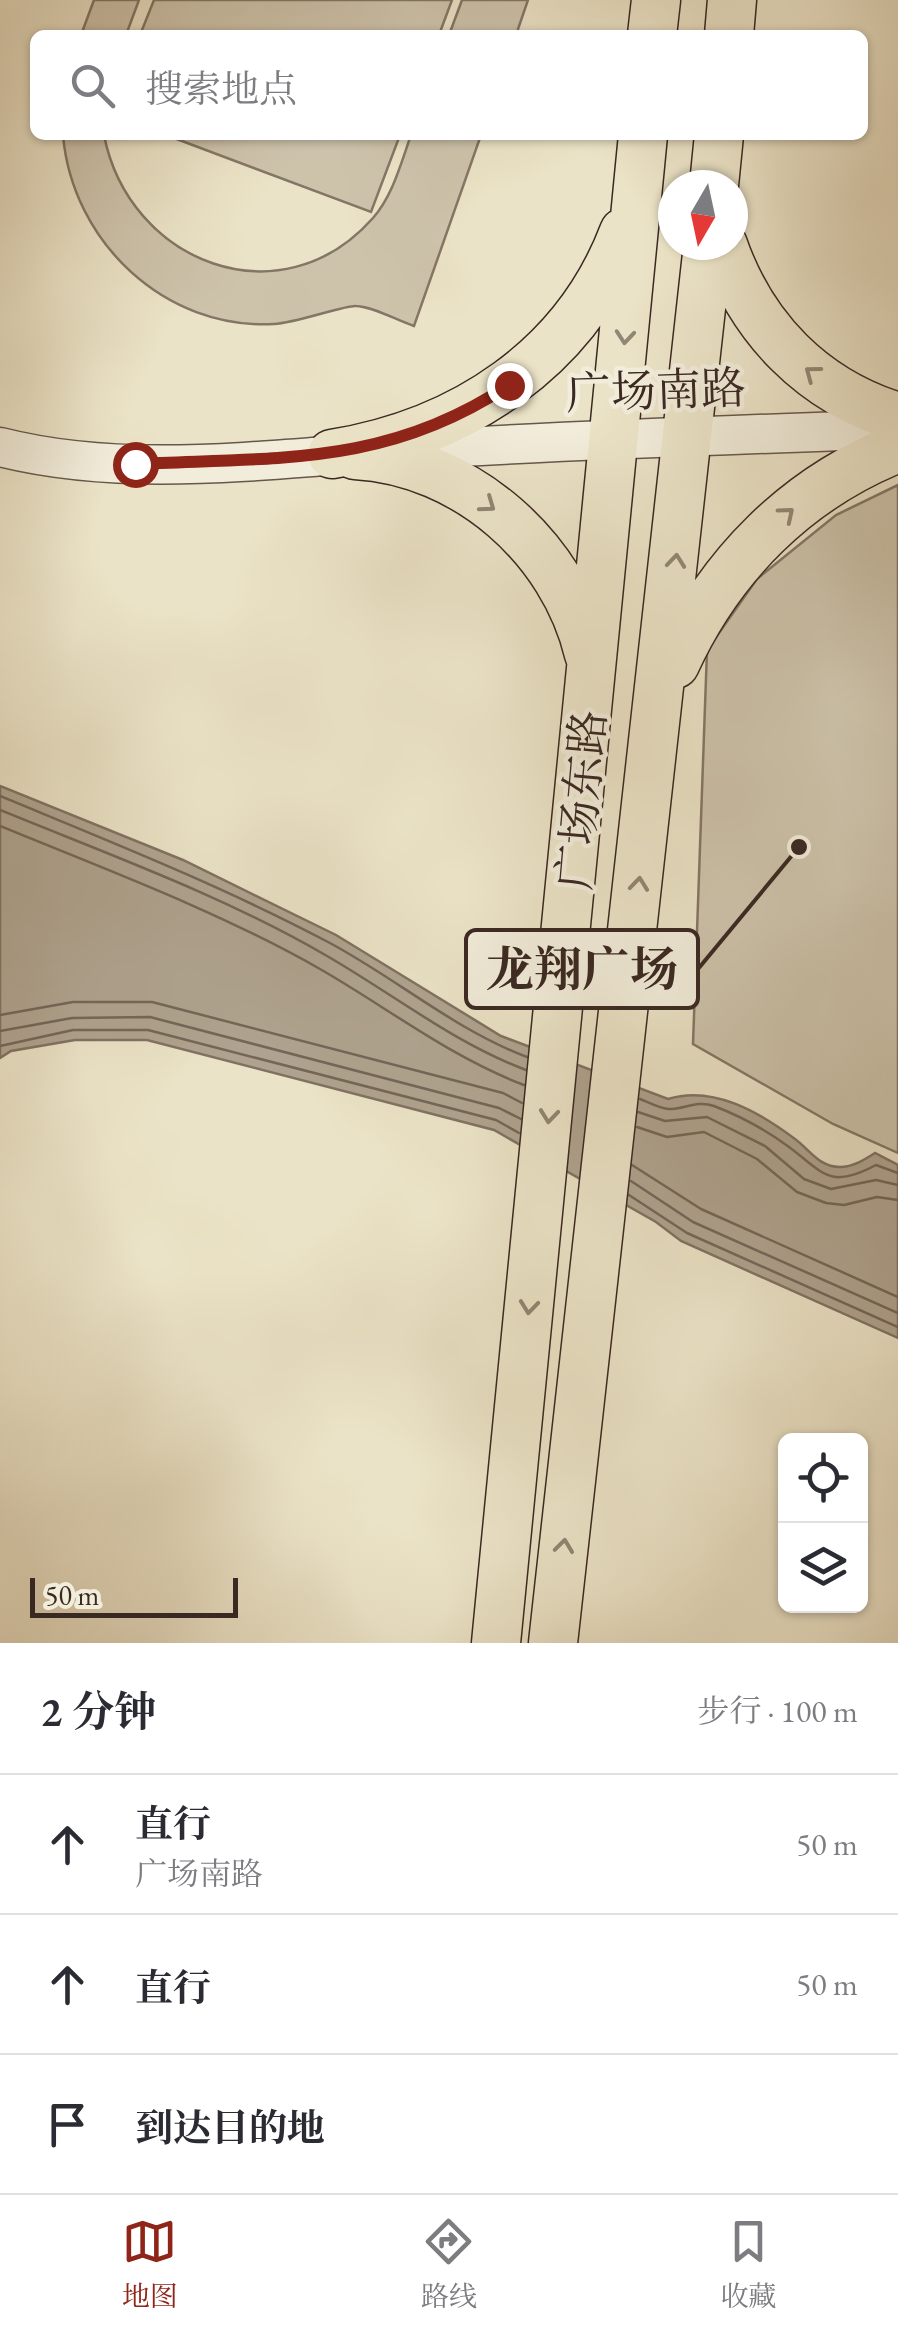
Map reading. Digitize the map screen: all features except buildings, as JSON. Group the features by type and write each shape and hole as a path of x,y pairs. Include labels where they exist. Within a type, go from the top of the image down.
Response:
{"main road":[{"path":"653,30 656,0"},
{"path":"729,30 732,0"},
{"path":"716,170 718,140"},
{"path":"332,454 408,438 443,424 509,385 538,360 565,332 604,276 642,158"},
{"name":"广场东路","path":"496,1643 642,158"},
{"name":"广场东路","path":"553,1643 707,260"},
{"path":"730,260 746,298 800,364 852,399 898,416"},
{"path":"659,709 698,618 758,540 821,488 898,448"},
{"path":"332,454 366,456 433,474 492,507 530,542 559,580 580,624 593,671"}],"street":[{"name":"广场南路","path":"0,446 48,459 135,464 616,438 898,429"}],"shaded area":[{"path":"94,0 139,0 128,30 83,30"},
{"path":"154,0 452,0 441,30 142,30"},
{"path":"462,0 528,0 518,30 451,30"},
{"path":"64,140 106,140 119,180 144,217 176,245 213,264 254,271 296,267 336,250 380,209 409,140 479,140 414,326 356,306 274,324 234,322 196,312 162,295 131,272 84,211 70,174"},
{"path":"179,140 398,140 371,212"},
{"path":"898,485 898,1153 833,1124 693,1044 707,650 757,579 836,515"}],"water":[{"path":"0,786 183,860 336,935 501,1036 668,1099 702,1096 735,1104 781,1129 826,1164 849,1166 875,1153 898,1165 898,1338 681,1241 656,1222 494,1130 147,1040 75,1040 11,1051 0,1058"}],"place":[{"name":"龙翔广场","path":"799,847"}],"route":[{"path":"135,464 332,454 370,448 443,424 509,385"}]}
